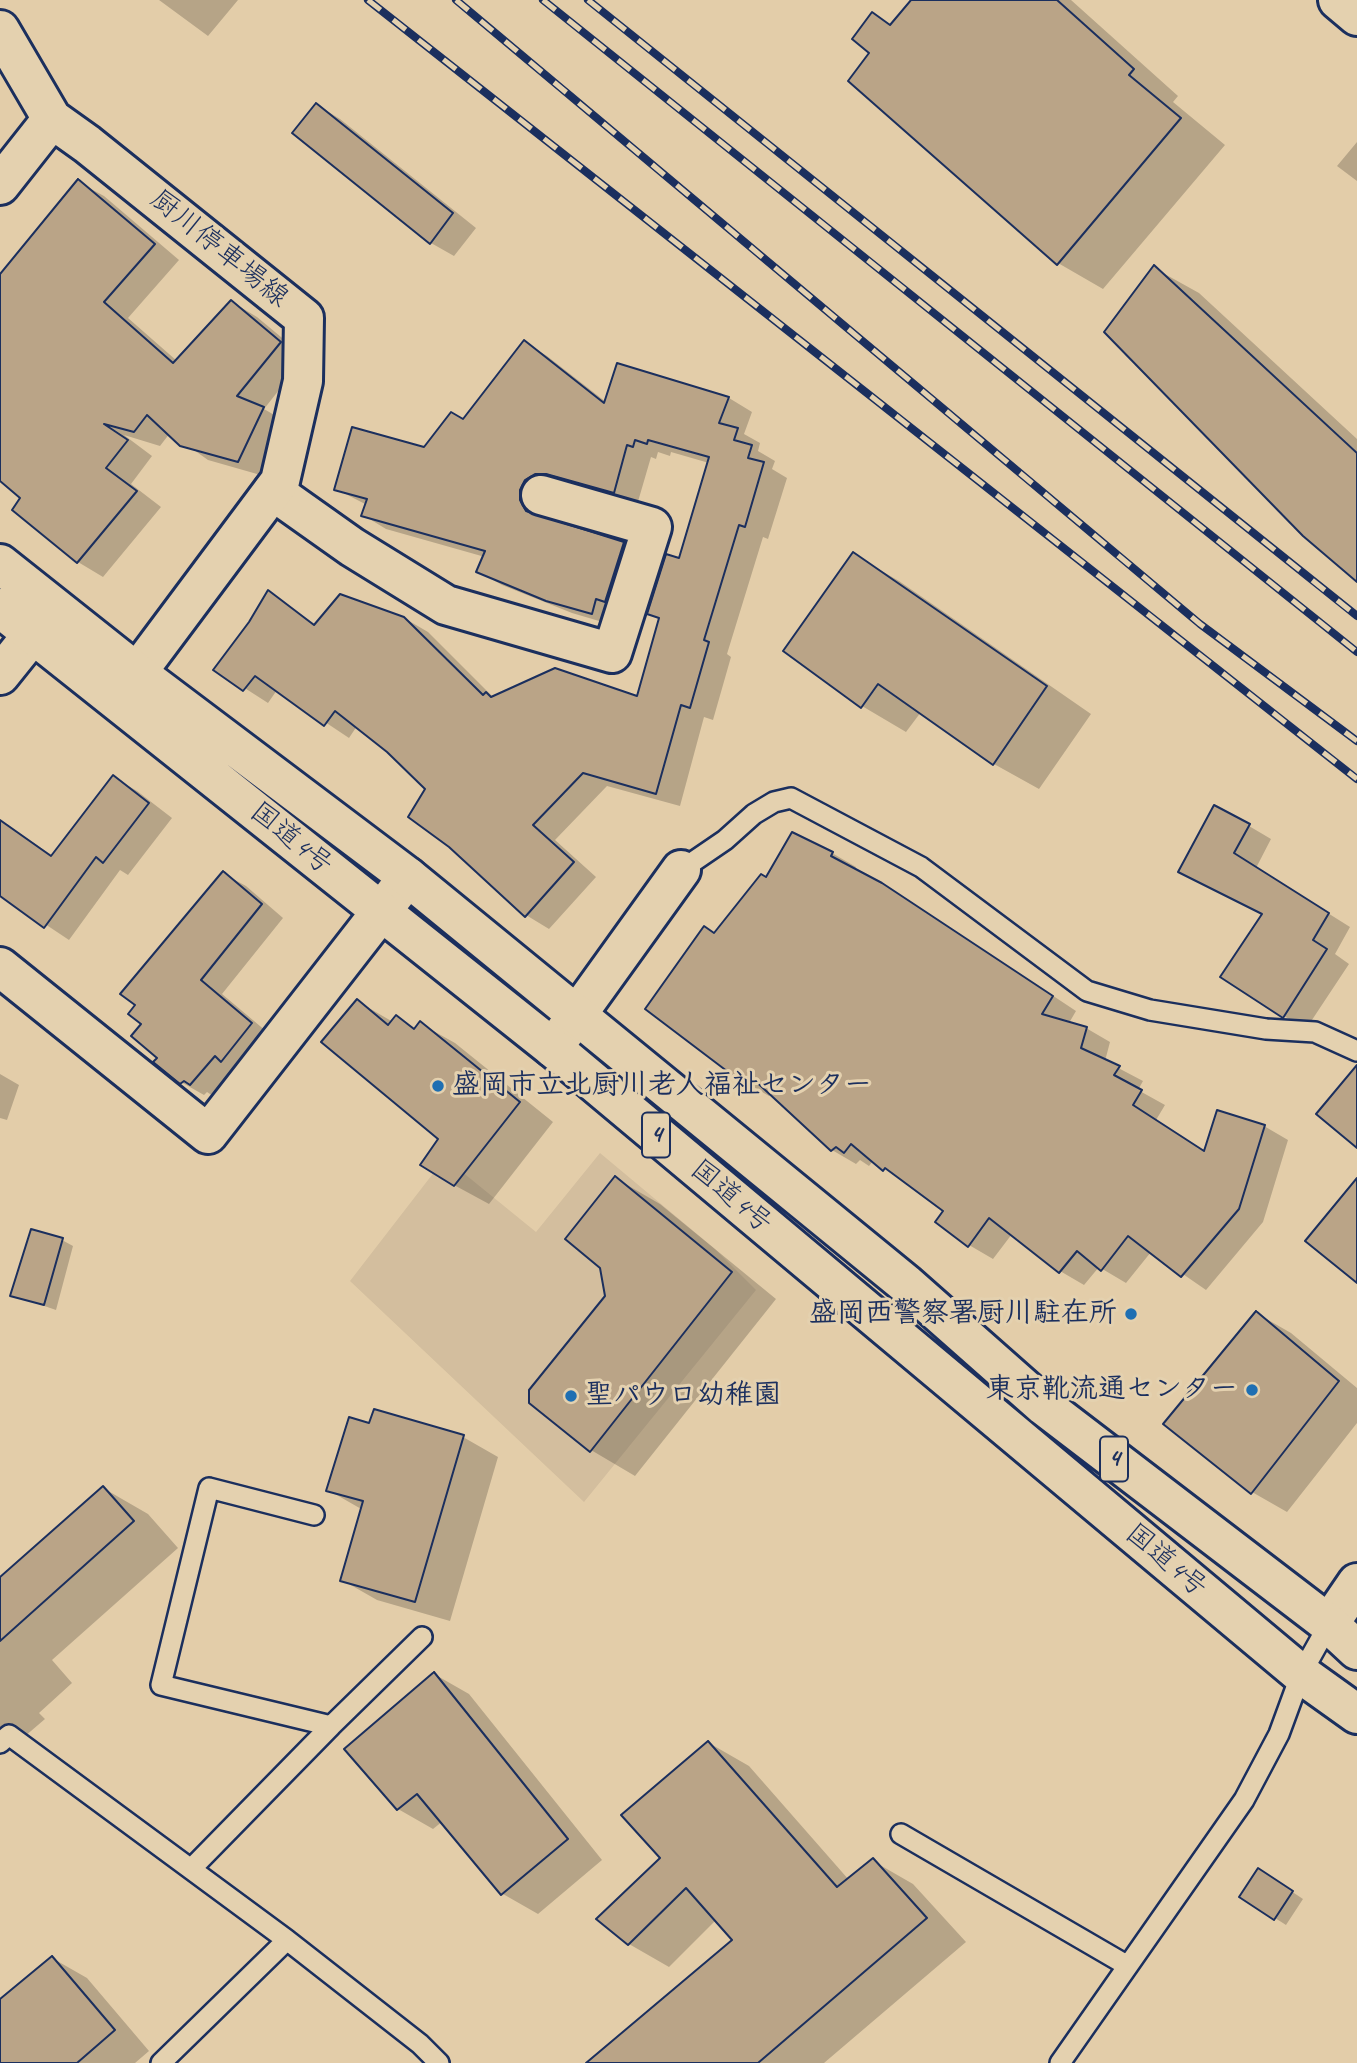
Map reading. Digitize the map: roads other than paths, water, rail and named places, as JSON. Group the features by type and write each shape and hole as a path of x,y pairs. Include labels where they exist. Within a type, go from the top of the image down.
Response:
{"main road":[{"path":"1338,0 1357,16"},
{"path":"0,30 15,77 52,119 0,186"},
{"name":"厨川停車場線","path":"52,119 88,144 304,318 303,381 280,481 126,686"},
{"path":"273,491 352,547 446,605 612,653 652,527 541,495"},
{"name":"国道4号","path":"0,564 44,621 126,686 380,911 552,1048 1301,1674 1357,1714"},
{"name":"国道4号","path":"0,608 44,621"},
{"path":"0,675 44,621"},
{"name":"国道4号","path":"126,686 408,877 906,1284 1045,1406 1329,1624 1357,1650"},
{"path":"552,1048 681,870"},
{"path":"0,967 208,1134 408,877"},
{"path":"1329,1624 1357,1583"}],"lane":[{"path":"681,870 724,840 754,814 774,802 791,798 921,867 1087,991 1150,1010 1266,1028 1315,1032 1357,1051"},
{"path":"314,1515 209,1488 161,1685 331,1726"},
{"path":"1059,2063 1244,1800 1279,1734 1301,1674 1329,1624"},
{"path":"191,1869 422,1637"},
{"path":"0,1743 9,1735 287,1940 421,2044 439,2063"},
{"path":"901,1834 1128,1966"},
{"path":"161,2063 287,1940"}],"railway":[{"path":"368,0 1357,779"},
{"path":"456,0 1200,624 1357,741"},
{"path":"543,0 1357,652"},
{"path":"588,0 1357,616"}],"place":[{"name":"盛岡市立北厨川老人福祉センター","path":"438,1086"},
{"name":"盛岡西警察署厨川駐在所","path":"1131,1314"},
{"name":"東京靴流通センター","path":"1252,1390"},
{"name":"聖パウロ幼稚園","path":"571,1396"}]}
